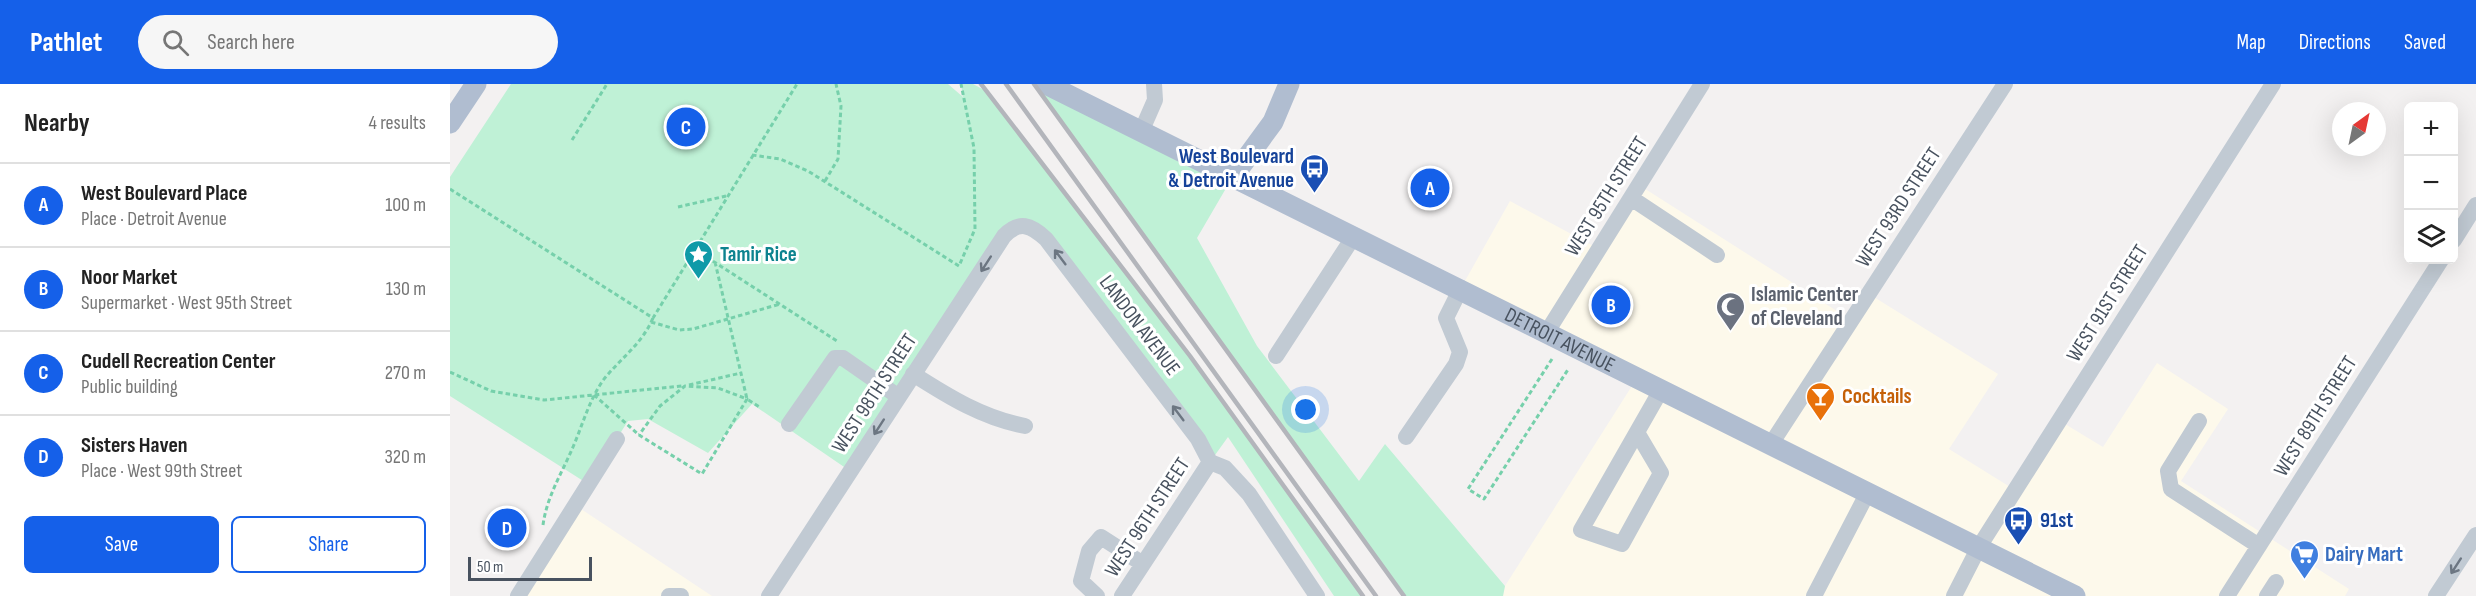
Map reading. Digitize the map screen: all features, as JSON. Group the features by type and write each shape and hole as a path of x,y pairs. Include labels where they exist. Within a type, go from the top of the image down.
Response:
{"main road":[{"path":"450,123 476,84"},
{"name":"DETROIT AVENUE","path":"1046,84 1232,178 1461,288 2075,596"},
{"path":"1232,178 1273,122 1289,84"}],"street":[{"path":"1141,132 1155,100 1154,84"},
{"name":"WEST 95TH STREET","path":"1547,332 1702,84"},
{"name":"WEST 93RD STREET","path":"1771,444 2005,84"},
{"name":"WEST 91ST STREET","path":"1954,596 1979,547 2273,84"},
{"path":"1631,198 1717,255"},
{"path":"2458,234 2476,205"},
{"name":"WEST 98TH STREET","path":"769,596 1004,236 1013,226 1025,225"},
{"name":"LANDON AVENUE","path":"1025,225 1046,239 1198,439 1210,462"},
{"path":"1276,356 1354,236"},
{"name":"WEST 89TH STREET","path":"2228,596 2438,264"},
{"path":"1406,436 1456,364 1460,352 1446,318 1461,288"},
{"path":"789,424 835,358 843,358 899,397"},
{"path":"913,374 973,410 998,421 1025,426"},
{"path":"1638,434 1661,473 1622,544 1581,530 1638,434 1661,390"},
{"path":"2199,422 2168,471 2170,489 2259,546"},
{"path":"518,596 617,439"},
{"path":"1210,462 1225,468 1249,494 1317,596"},
{"name":"WEST 96TH STREET","path":"1122,596 1210,462"},
{"path":"1814,596 1868,492"},
{"path":"2436,596 2476,535"},
{"path":"1097,596 1081,581 1089,551 1101,537 1143,564"},
{"path":"669,596 681,596"}],"path":[{"path":"572,140 607,84"},
{"path":"542,534 550,494 594,395 605,378 645,336 694,249 798,84"},
{"path":"825,182 838,159 841,106 836,84"},
{"path":"752,155 780,159 808,171 959,266 975,229 974,148 961,84"},
{"path":"450,189 652,320 679,330 693,329 780,304"},
{"path":"678,207 727,196"},
{"path":"694,249 839,342"},
{"path":"594,395 639,435 702,474 747,399 715,262"},
{"path":"1552,359 1468,489 1484,499 1569,368"},
{"path":"450,372 491,391 544,400 685,386 741,373"},
{"path":"639,435 660,406 685,386 718,388 747,399 761,408"}],"shaded area":[{"path":"1639,185 1851,320 1869,294 1998,374 1949,449 2015,490 2060,421 2103,447 2157,363 2228,409 2181,481 2349,589 2345,596 1503,596 1505,586 1637,378 1461,288 1510,201 1599,249"},
{"path":"575,505 712,596 518,596"}],"green space":[{"path":"511,84 948,84 963,97 961,84 973,84 986,91 1190,356 1363,596 1334,596 1228,437 1210,462 1046,239 1013,226 850,471 752,404 708,453 648,419 628,421 588,484 450,396 450,177"},
{"path":"1034,84 1068,84 1232,178 1197,238 1257,346 1359,481 1385,444 1505,586 1503,596 1404,596"}],"railway":[{"path":"981,84 1190,356 1363,596"},
{"path":"1006,84 1376,596"},
{"path":"1034,84 1404,596"}],"place":[{"name":"Cudell Recreation Center","path":"686,127"},
{"name":"West Boulevard Place","path":"1430,188"},
{"name":"West Boulevard & Detroit Avenue","path":"1315,194"},
{"name":"Tamir Rice","path":"699,280"},
{"name":"Noor Market","path":"1611,305"},
{"name":"Islamic Center of Cleveland","path":"1730,332"},
{"name":"Cocktails","path":"1821,422"},
{"name":"Sisters Haven","path":"507,528"},
{"name":"91st","path":"2019,546"},
{"name":"Dairy Mart","path":"2304,580"}]}
